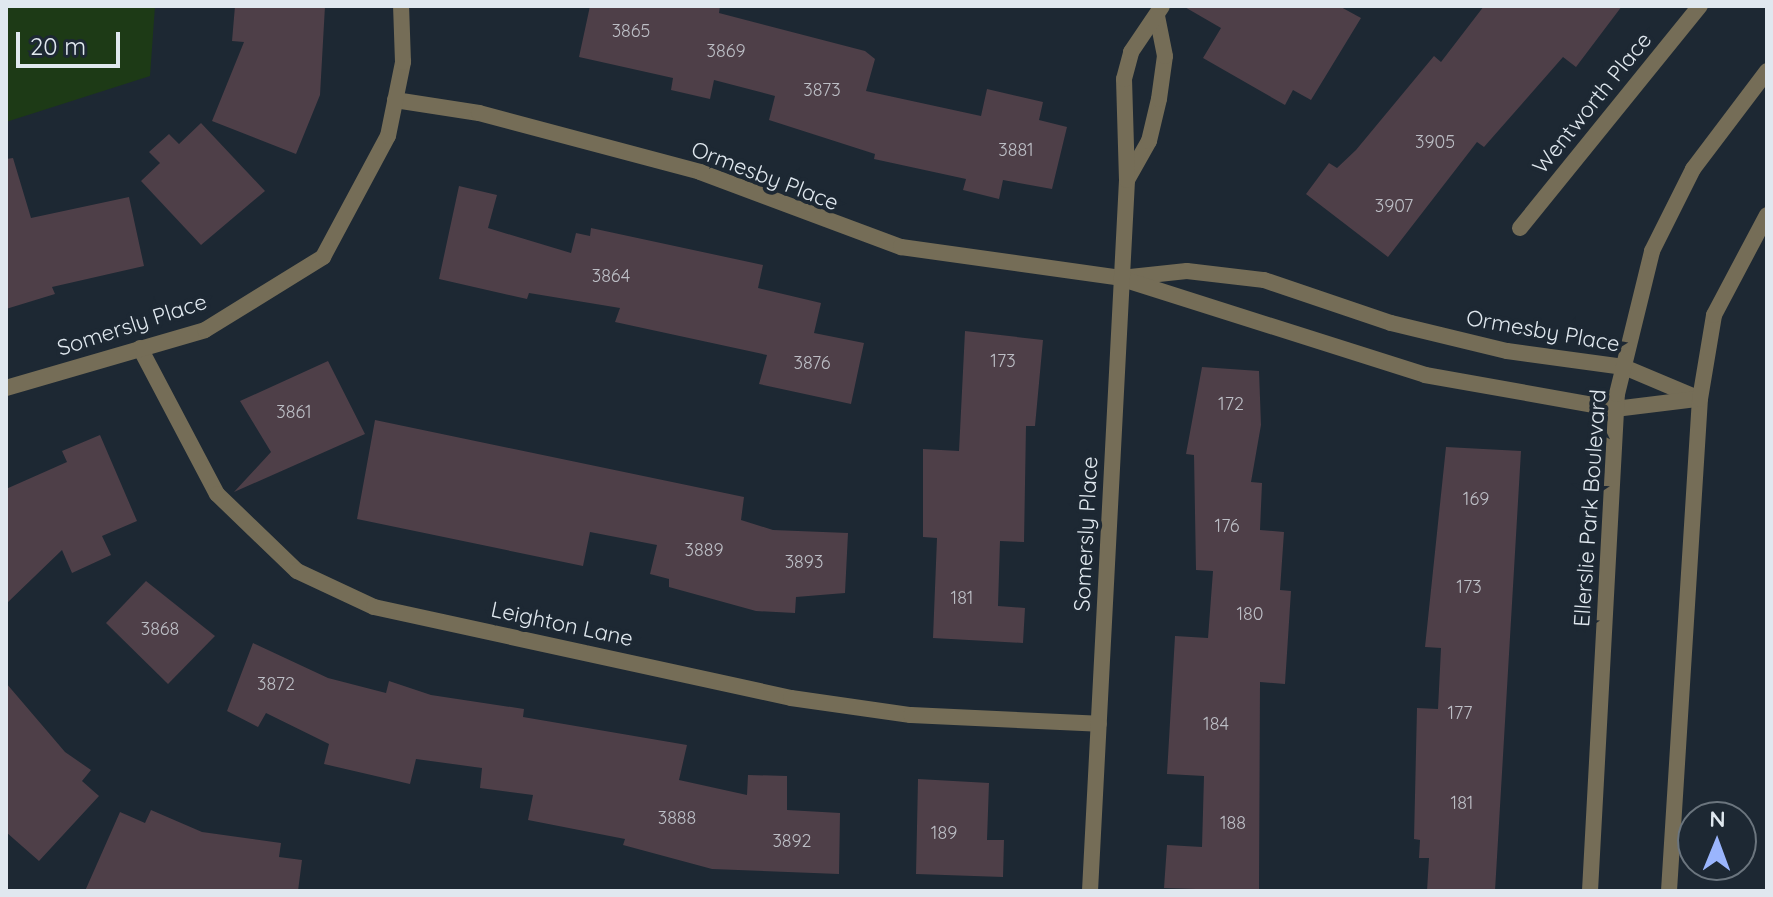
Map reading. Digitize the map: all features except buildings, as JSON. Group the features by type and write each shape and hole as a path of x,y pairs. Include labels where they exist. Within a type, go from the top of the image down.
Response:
{"street":[{"name":"Somersly Place","path":"6,388 205,330 323,257 367,183 395,100 401,6"},
{"name":"Wentworth Place","path":"1520,228 1700,6"},
{"name":"Somersly Place","path":"1127,180 1149,141 1159,99 1165,56 1159,11"},
{"name":"Somersly Place","path":"1090,891 1127,180 1124,79 1131,52 1159,11"},
{"name":"Ellerslie Park Boulevard","path":"1590,891 1615,409 1624,367 1652,251 1693,169 1767,71"},
{"name":"Ormesby Place","path":"395,100 479,113 700,172 901,247 1121,278 1425,375 1615,409 1700,399"},
{"path":"1669,891 1700,399 1714,315 1767,215"},
{"name":"Ormesby Place","path":"1121,278 1187,271 1264,280 1391,323 1507,351 1624,367 1700,399"},
{"name":"Leighton Lane","path":"140,348 217,494 297,571 374,607 791,698 911,715 1099,724"}],"green space":[{"path":"6,6 155,6 150,76 6,122"}]}
